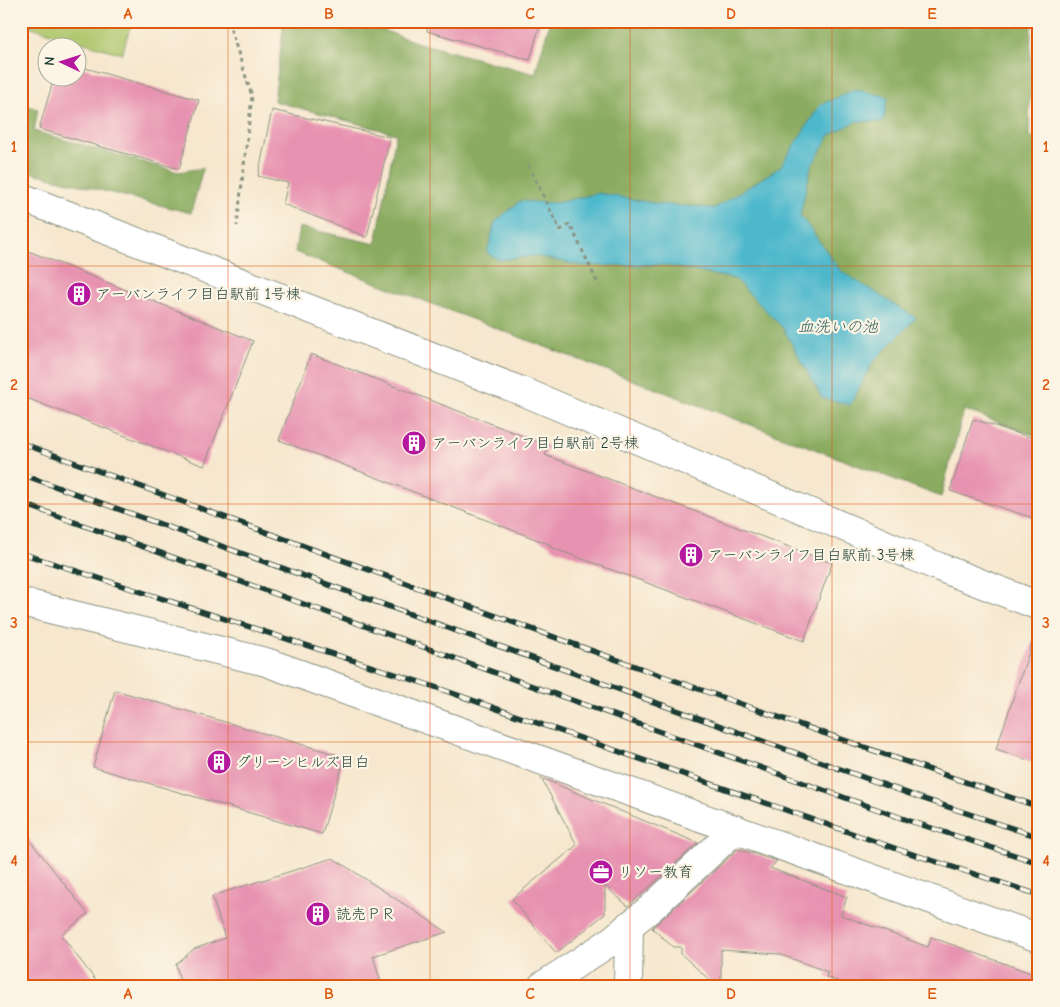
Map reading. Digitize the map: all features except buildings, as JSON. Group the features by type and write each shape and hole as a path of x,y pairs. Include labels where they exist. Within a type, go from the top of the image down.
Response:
{"street":[{"path":"21,197 529,394 939,567 1039,606"},
{"path":"21,602 266,662 1039,938"},
{"path":"542,986 607,944 651,908 736,829"},
{"path":"628,986 629,925"}],"path":[{"path":"228,21 252,96 237,226"},
{"path":"528,165 560,230 570,224 599,286"}],"green space":[{"path":"21,21 132,21 122,54 88,44 88,38 68,38 21,24"},
{"path":"284,21 357,21 419,43 535,74 550,21 1031,21 1029,136 1039,141 1039,437 964,410 941,497 295,252 299,227 376,244 396,134 274,101"},
{"path":"21,104 38,109 34,131 178,172 203,168 191,213 21,170"}],"water":[{"name":"血洗いの池","path":"855,89 888,97 883,122 857,121 830,135 811,167 800,215 841,271 916,318 873,362 850,405 822,398 783,328 735,279 662,265 583,266 534,256 499,260 487,253 495,222 520,201 556,203 599,193 658,204 715,208 780,167 820,105"}],"railway":[{"path":"21,443 656,674 1039,807"},
{"path":"21,474 918,797 1039,837"},
{"path":"21,503 910,821 1039,863"},
{"path":"21,553 429,685 897,849 1039,895"}],"place":[{"name":"アーバンライフ目白駅前 1号棟","path":"79,294"},
{"name":"アーバンライフ目白駅前 2号棟","path":"414,443"},
{"name":"アーバンライフ目白駅前 3号棟","path":"691,555"},
{"name":"グリーンヒルズ目白","path":"219,762"},
{"name":"リソー教育","path":"601,872"},
{"name":"読売ＰＲ","path":"318,914"}]}
